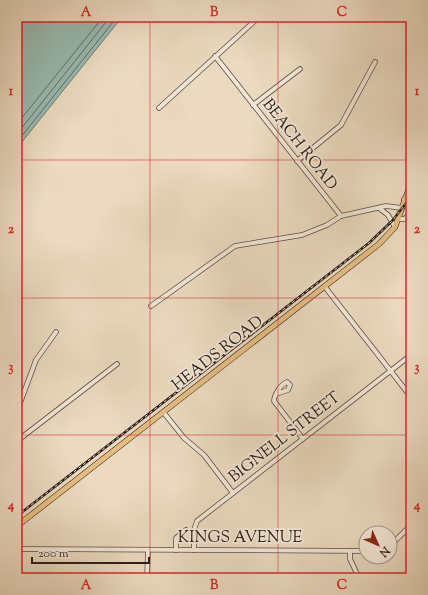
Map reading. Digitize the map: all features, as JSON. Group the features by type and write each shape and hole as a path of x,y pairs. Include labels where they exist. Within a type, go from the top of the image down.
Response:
{"main road":[{"name":"HEADS ROAD","path":"17,526 379,244 395,227 411,183"}],"street":[{"path":"160,108 259,17"},
{"name":"BEACH ROAD","path":"215,56 341,216"},
{"path":"297,160 341,125 376,62"},
{"path":"253,105 300,69"},
{"path":"404,199 411,204"},
{"path":"151,306 235,246 302,235 327,225 341,216 386,206 402,208"},
{"path":"380,208 388,215 395,227"},
{"path":"398,219 405,218 411,210"},
{"path":"325,287 411,397"},
{"path":"17,411 36,360 56,332"},
{"name":"BIGNELL STREET","path":"194,550 194,530 196,523 411,355"},
{"path":"17,441 117,364"},
{"path":"276,394 274,401 275,404 303,439"},
{"path":"164,413 184,438 204,455 233,493"},
{"path":"398,538 410,526"},
{"path":"176,550 176,538 186,530"},
{"name":"KINGS AVENUE","path":"17,549 358,551"},
{"path":"147,578 148,550"},
{"path":"350,551 350,559 359,578"}],"water":[{"path":"17,17 122,17 17,148"}],"railway":[{"path":"17,516 369,243 392,221 411,197"}]}
